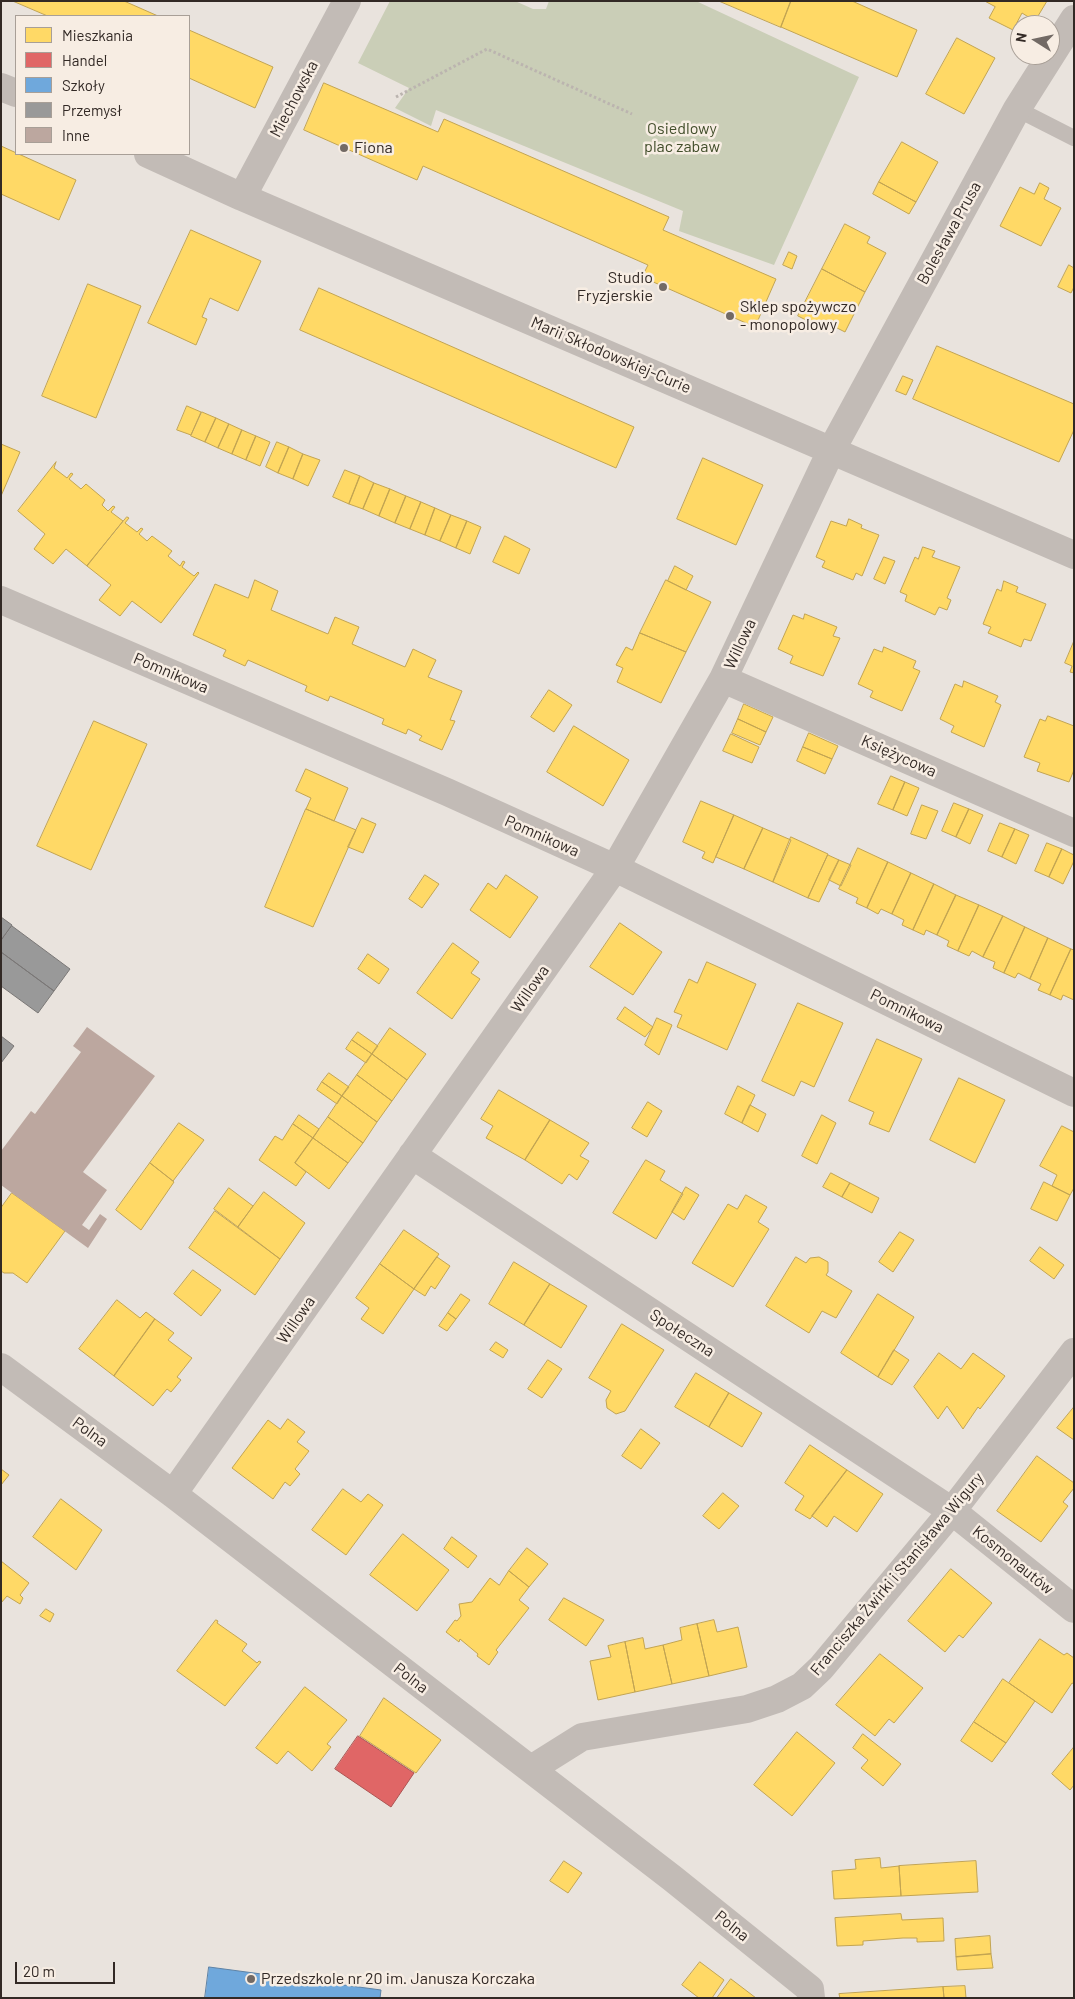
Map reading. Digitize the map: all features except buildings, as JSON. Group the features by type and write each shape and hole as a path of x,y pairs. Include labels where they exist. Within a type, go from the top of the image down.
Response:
{"street":[{"name":"Miechowska","path":"242,197 347,1"},
{"name":"Bolesława Prusa","path":"830,451 1017,109 1074,19"},
{"path":"1,86 15,93"},
{"name":"Marii Skłodowskiej-Curie","path":"150,155 242,197 1074,555"},
{"name":"Willowa","path":"173,1494 615,868 723,680 830,451"},
{"name":"Pomnikowa","path":"1,600 438,788 615,868 1074,1093"},
{"name":"Księżycowa","path":"723,680 1074,833"},
{"name":"Społeczna","path":"412,1155 952,1511"},
{"name":"Franciszka Żwirki i Stanisława Wigury","path":"531,1769 582,1737 747,1709 777,1699 802,1686 821,1668 952,1511 1074,1352"},
{"name":"Polna","path":"1,1367 173,1494 531,1769 810,1988 811,1998"},
{"name":"Kosmonautów","path":"952,1511 1074,1609"}],"lane":[{"path":"1017,109 1074,138"}],"path":[{"path":"396,97 487,49 632,114"}],"green space":[{"name":"Osiedlowy plac zabaw","path":"390,1 515,1 533,9 546,9 549,1 696,1 859,77 774,265 679,231 683,211 436,110 431,126 395,108 409,88 358,63"}],"place":[{"name":"Fiona","path":"344,148"},
{"name":"Studio Fryzjerskie","path":"663,287"},
{"name":"Sklep spożywczo - monopolowy","path":"730,316"},
{"name":"Przedszkole nr 20 im. Janusza Korczaka","path":"251,1979"}]}
